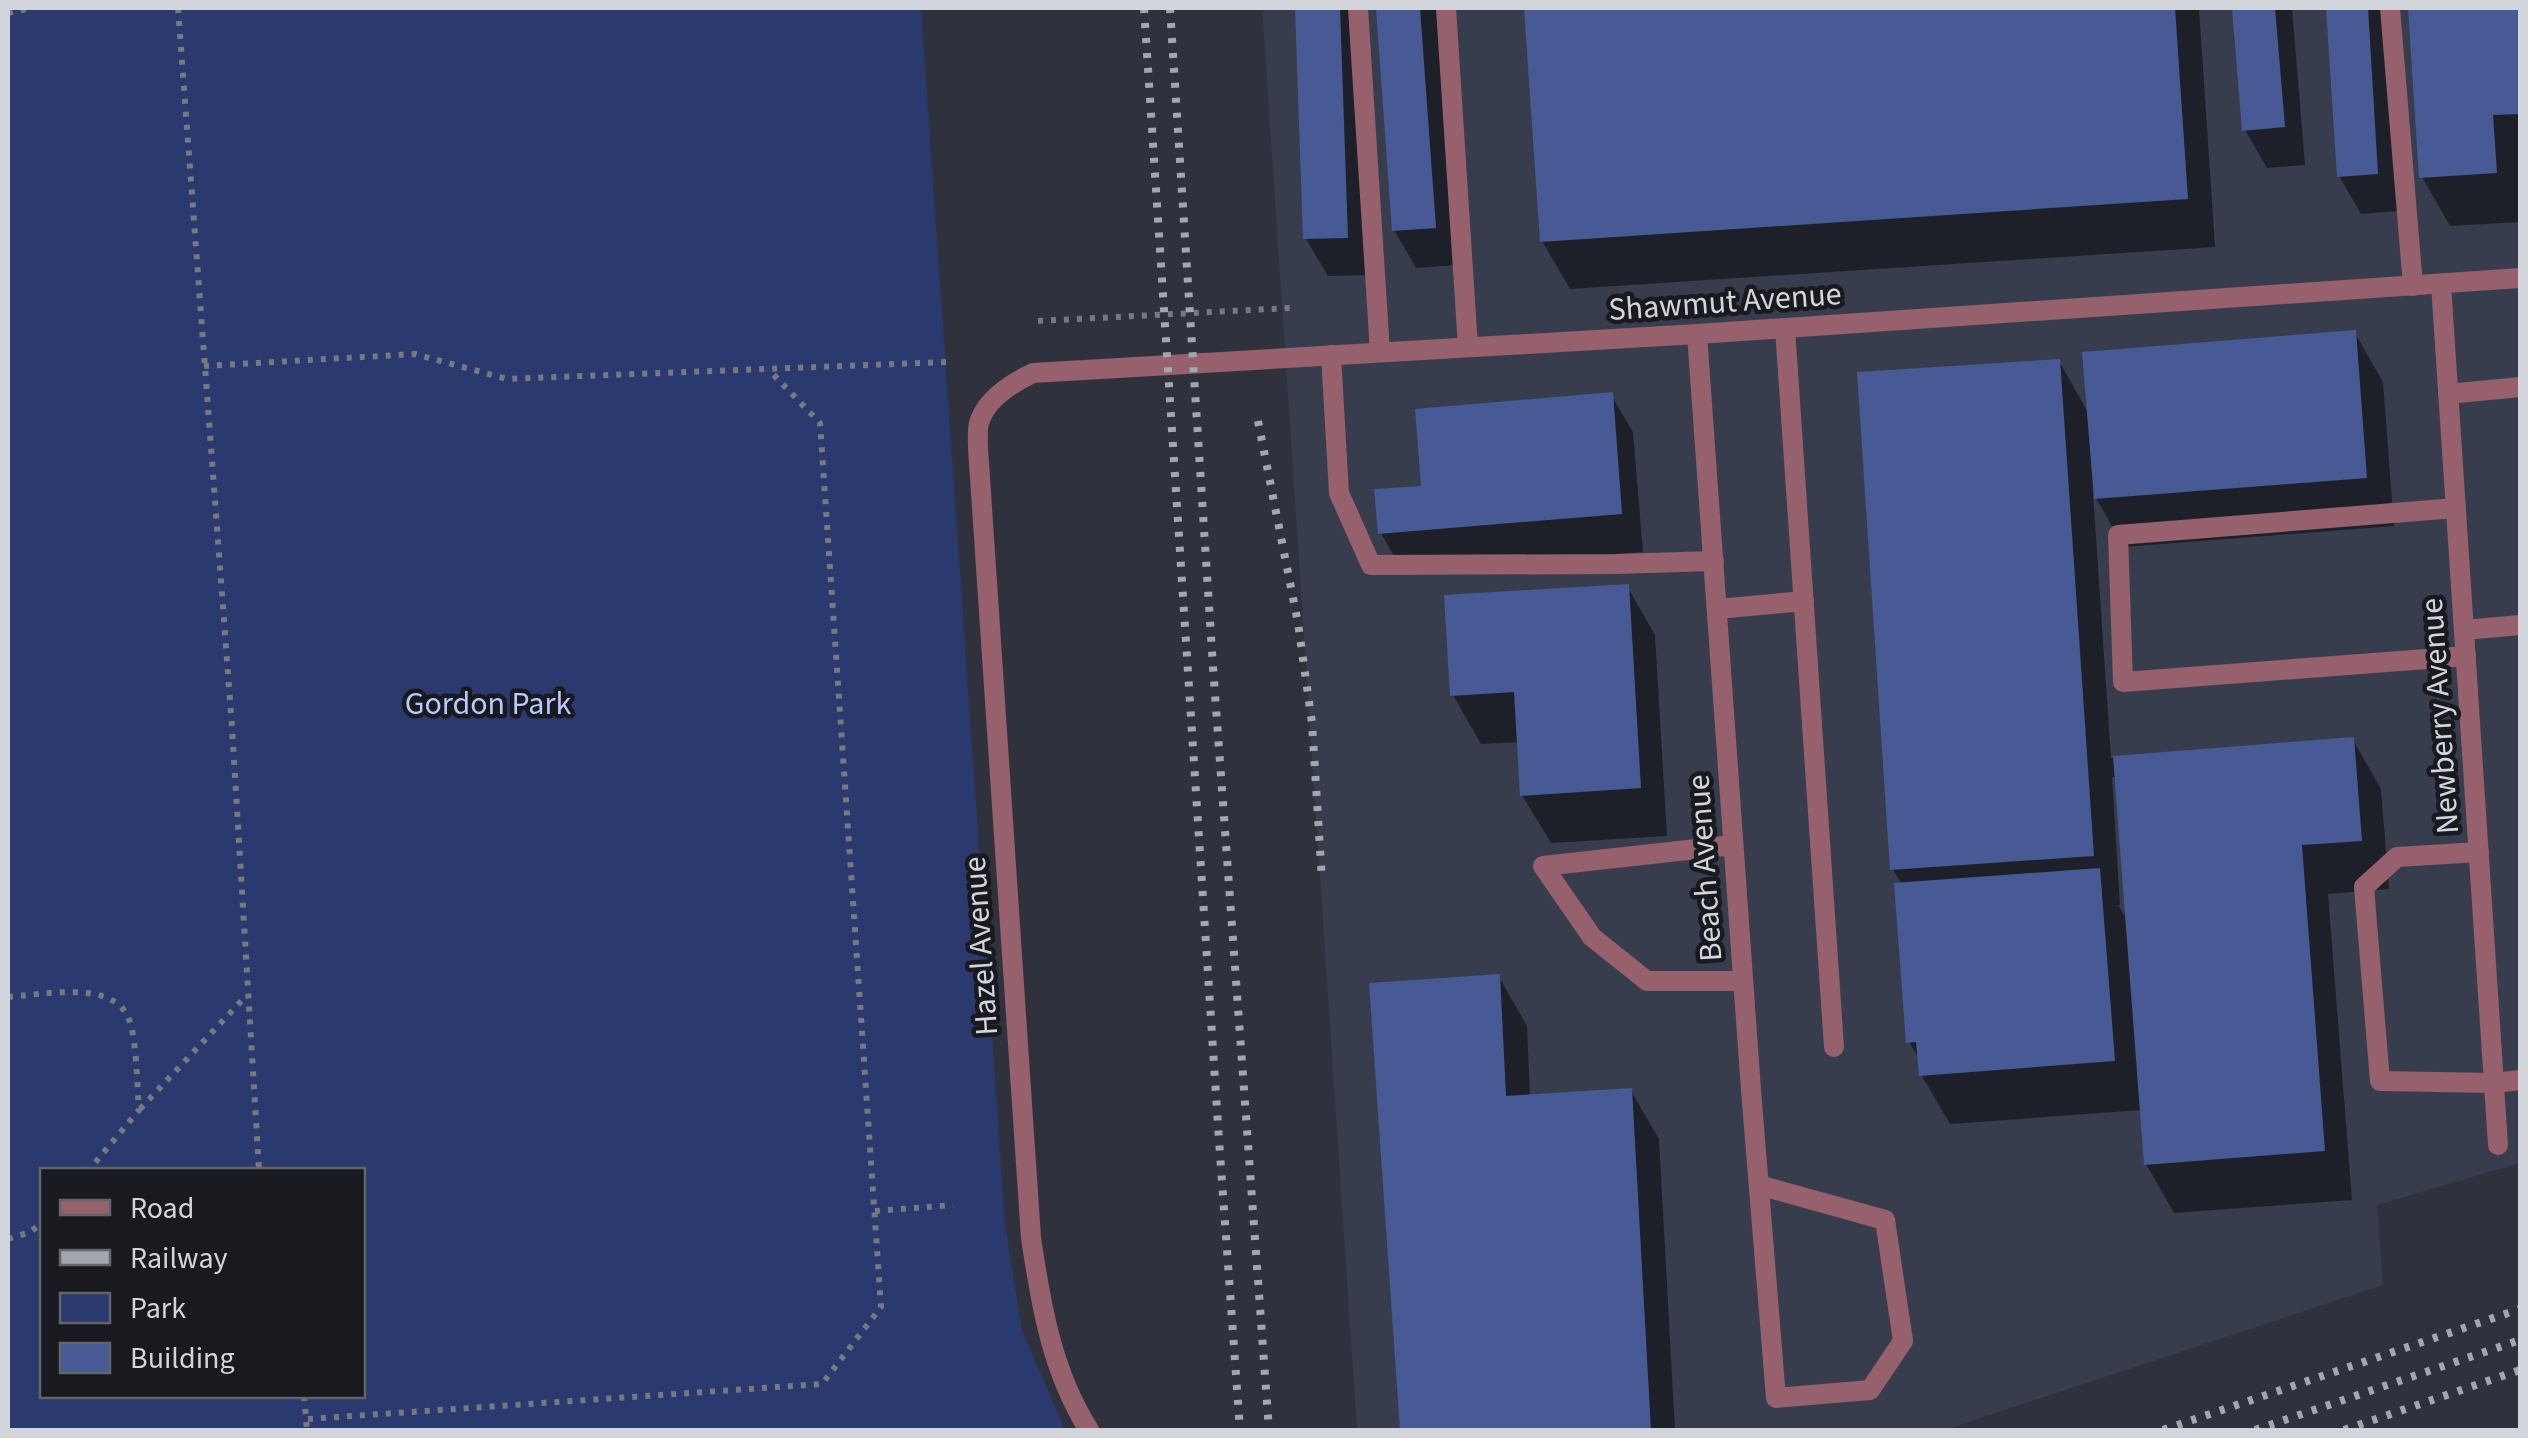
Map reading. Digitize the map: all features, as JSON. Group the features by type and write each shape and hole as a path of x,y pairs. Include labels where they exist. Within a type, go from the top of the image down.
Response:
{"street":[{"path":"1358,8 1380,352"},
{"path":"1446,8 1468,347"},
{"path":"2390,8 2413,286"},
{"name":"Shawmut Avenue","path":"978,448 979,423 989,405 1011,384 1033,373 1697,334 2520,278"},
{"name":"Newberry Avenue","path":"2441,284 2498,1145"},
{"path":"1785,328 1834,1047"},
{"name":"Beach Avenue","path":"1697,334 1743,981 1752,1090 1759,1184 1776,1398 1870,1390 1903,1341 1885,1220 1759,1184"},
{"path":"1331,355 1340,493 1371,565 1714,561"},
{"path":"2448,394 2520,386"},
{"name":"Hazel Avenue","path":"978,448 1031,1238 1042,1312 1063,1380 1088,1430"},
{"path":"2456,508 2118,536 2123,682 2466,656"},
{"path":"1717,609 1804,602"},
{"path":"2464,630 2520,625"},
{"path":"1734,844 1542,866 1592,937 1647,981 1743,981"},
{"path":"2479,852 2397,857 2364,887 2380,1081 2520,1080"}],"path":[{"path":"8,13 30,8"},
{"path":"178,8 232,727 258,1168"},
{"path":"1038,322 1290,308"},
{"path":"204,366 414,354 507,378 948,362"},
{"path":"308,1419 822,1384 881,1307 820,422 768,370"},
{"path":"8,997 76,992 114,1001 127,1014 132,1034 139,1110"},
{"path":"90,1168 246,996"},
{"path":"875,1211 953,1205"},
{"path":"8,1238 30,1232 40,1224"},
{"path":"304,1398 307,1430"}],"shaded area":[{"path":"1262,8 2520,8 2520,1163 2377,1205 2383,1285 1944,1430 1357,1430"}],"green space":[{"name":"Gordon Park","path":"8,8 921,8 1005,1224 1022,1331 1065,1430 8,1430"}],"building":[{"path":"1295,8 1340,8 1348,238 1303,239"},
{"path":"1376,8 1420,8 1436,228 1392,231"},
{"path":"1524,8 2175,8 2188,199 1540,242"},
{"path":"2232,8 2275,8 2285,127 2242,131"},
{"path":"2326,8 2368,8 2378,174 2337,177"},
{"path":"2408,8 2520,8 2520,114 2493,115 2497,173 2419,178"},
{"path":"2356,330 2367,478 2094,499 2082,352"},
{"path":"2060,359 2094,856 1890,870 1857,372"},
{"path":"1613,392 1622,514 1378,534 1374,489 1421,486 1415,409"},
{"path":"1629,584 1641,788 1520,796 1514,692 1450,696 1444,595"},
{"path":"2354,737 2362,841 2302,845 2325,1151 2144,1165 2113,756"},
{"path":"2100,868 2115,1061 1919,1076 1916,1042 1906,1043 1894,883"},
{"path":"1500,974 1506,1096 1632,1088 1651,1430 1400,1430 1369,983"}],"railway":[{"path":"1144,8 1240,1430"},
{"path":"1170,8 1269,1430"},
{"path":"1258,421 1298,623 1312,723 1322,880"},
{"path":"2163,1430 2520,1309"},
{"path":"2255,1430 2520,1340"},
{"path":"2344,1430 2520,1370"}]}
